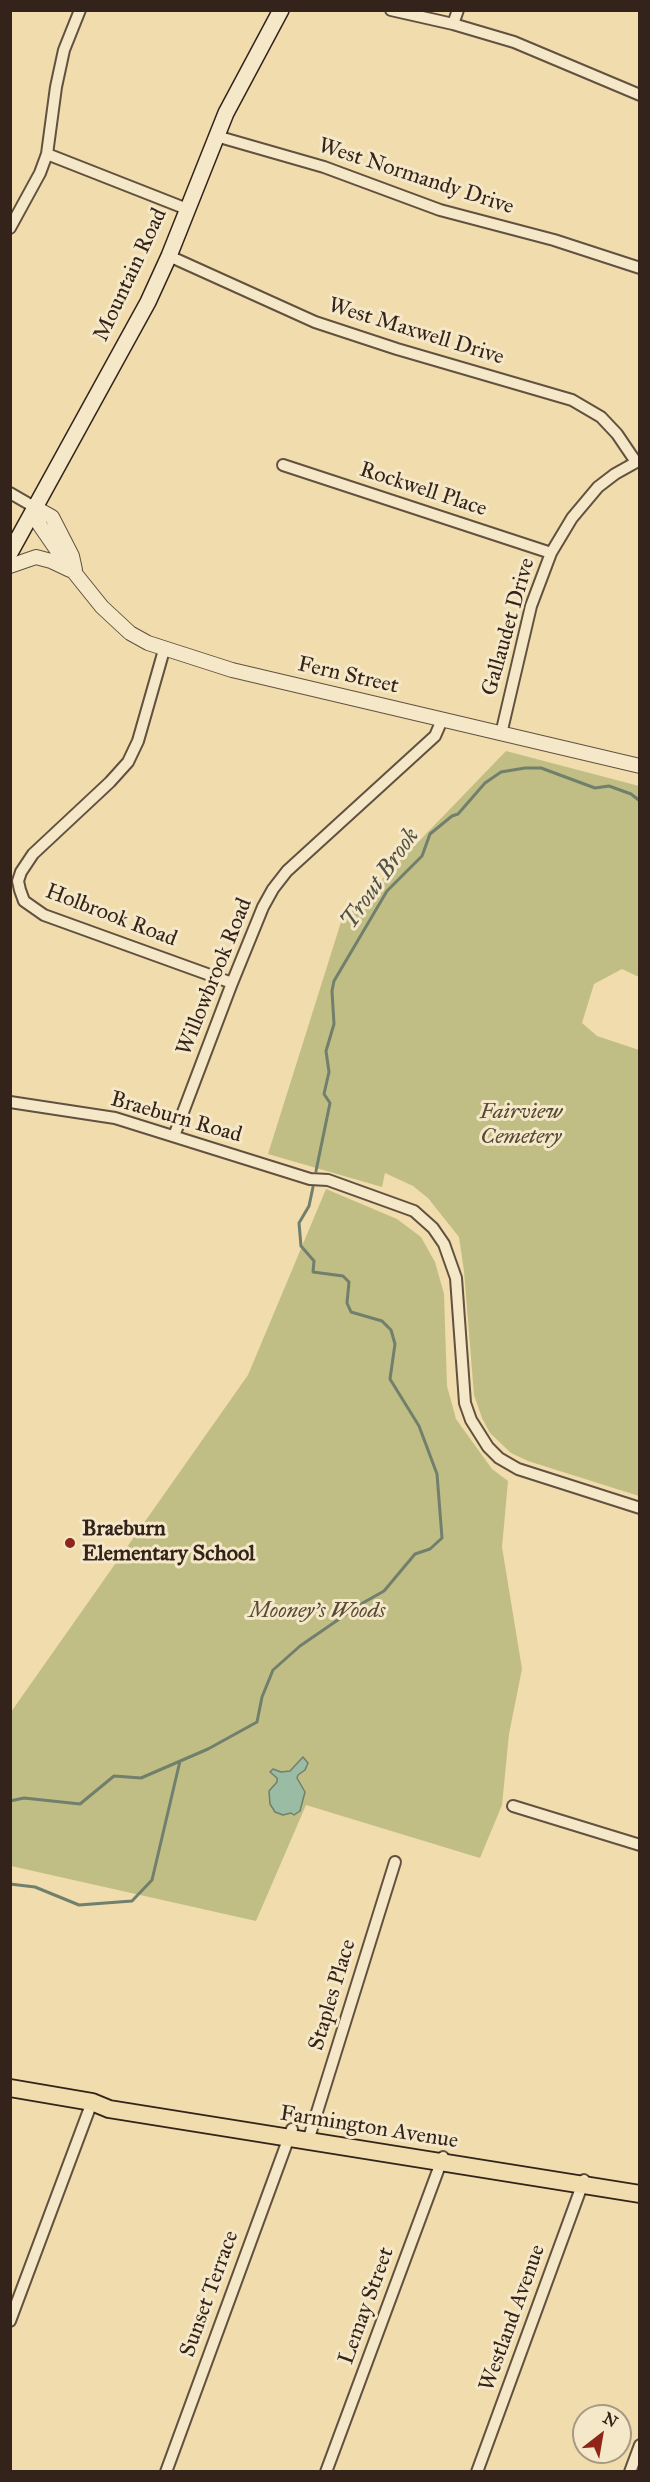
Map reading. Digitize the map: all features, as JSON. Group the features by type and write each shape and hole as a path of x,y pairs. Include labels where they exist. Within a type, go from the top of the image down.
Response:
{"main road":[{"name":"Mountain Road","path":"10,553 148,302 238,87 280,10"},
{"name":"Farmington Avenue","path":"10,2088 92,2102 109,2109 310,2136 584,2181 639,2194"},
{"name":"Farmington Avenue","path":"584,2181 639,2186"}],"street":[{"path":"10,228 40,173 47,154 56,87 64,50 80,10"},
{"path":"391,10 453,24 514,42 639,95"},
{"path":"453,24 458,10"},
{"name":"West Normandy Drive","path":"216,136 324,167 440,210 554,240 639,268"},
{"path":"47,154 187,209"},
{"name":"West Maxwell Drive","path":"169,256 315,322 572,400 601,417 638,461"},
{"name":"Gallaudet Drive","path":"501,734 531,606 551,553 572,518 593,493 615,474 638,461"},
{"name":"Rockwell Place","path":"283,465 551,553"},
{"path":"10,493 36,508"},
{"name":"Fern Street","path":"36,508 52,518 72,556 75,572 113,620 130,633 164,650 232,670 639,766"},
{"path":"10,566 36,557 75,572"},
{"name":"Holbrook Road","path":"164,650 138,741 128,762 110,783 33,854 18,880 20,890 24,901 44,915 232,982"},
{"name":"Willowbrook Road","path":"174,1136 263,907 287,870 435,736 442,720"},
{"name":"Braeburn Road","path":"10,1102 115,1118 310,1179 328,1180 414,1211 433,1228 444,1244 456,1278 465,1403 471,1420 488,1447 499,1458 518,1469 639,1508"},
{"path":"513,1806 639,1845"},
{"name":"Staples Place","path":"310,2136 395,1862"},
{"path":"10,2321 92,2102"},
{"name":"Sunset Terrace","path":"166,2472 290,2133"},
{"name":"Lemay Street","path":"326,2472 443,2158"},
{"name":"Westland Avenue","path":"477,2472 584,2181"},
{"path":"630,2472 639,2445"}],"green space":[{"name":"Fairview Cemetery","path":"506,751 639,786 639,977 622,969 594,984 582,1023 597,1036 639,1050 639,1496 528,1461 511,1453 490,1433 474,1395 459,1237 428,1198 413,1186 385,1173 382,1187 268,1154 341,922"},
{"name":"Mooney's Woods","path":"326,1189 397,1219 421,1237 435,1262 444,1294 447,1386 456,1419 492,1469 508,1481 502,1547 522,1669 509,1734 502,1805 480,1858 306,1805 256,1921 11,1866 11,1712 248,1375"}],"shaded area":[{"path":"303,1757 308,1763 297,1778 305,1792 300,1811 294,1815 275,1812 270,1804 269,1791 277,1782 277,1778 270,1772 273,1769 281,1772 290,1771"}],"waterway":[{"name":"Trout Brook","path":"316,1171 330,1103 324,1094 329,1072 326,1051 334,1024 332,991 334,981 387,891 422,856 430,834 452,816 458,814 485,783 501,772 525,768 541,768 595,788 609,786 631,794 640,801"},
{"name":"Trout Brook","path":"10,1801 24,1798 80,1804 114,1776 141,1778 208,1749 257,1722 262,1697 273,1670 300,1646 384,1591 415,1554 430,1549 442,1538 437,1474 419,1426 390,1379 395,1344 391,1330 382,1321 351,1312 347,1303 349,1282 343,1276 313,1272 314,1261 301,1246 299,1223 309,1206 313,1187"},
{"name":"Trout Brook","path":"10,1884 35,1887 79,1905 132,1901 152,1880 180,1761"}],"place":[{"name":"Braeburn Elementary School","path":"70,1543"}]}
